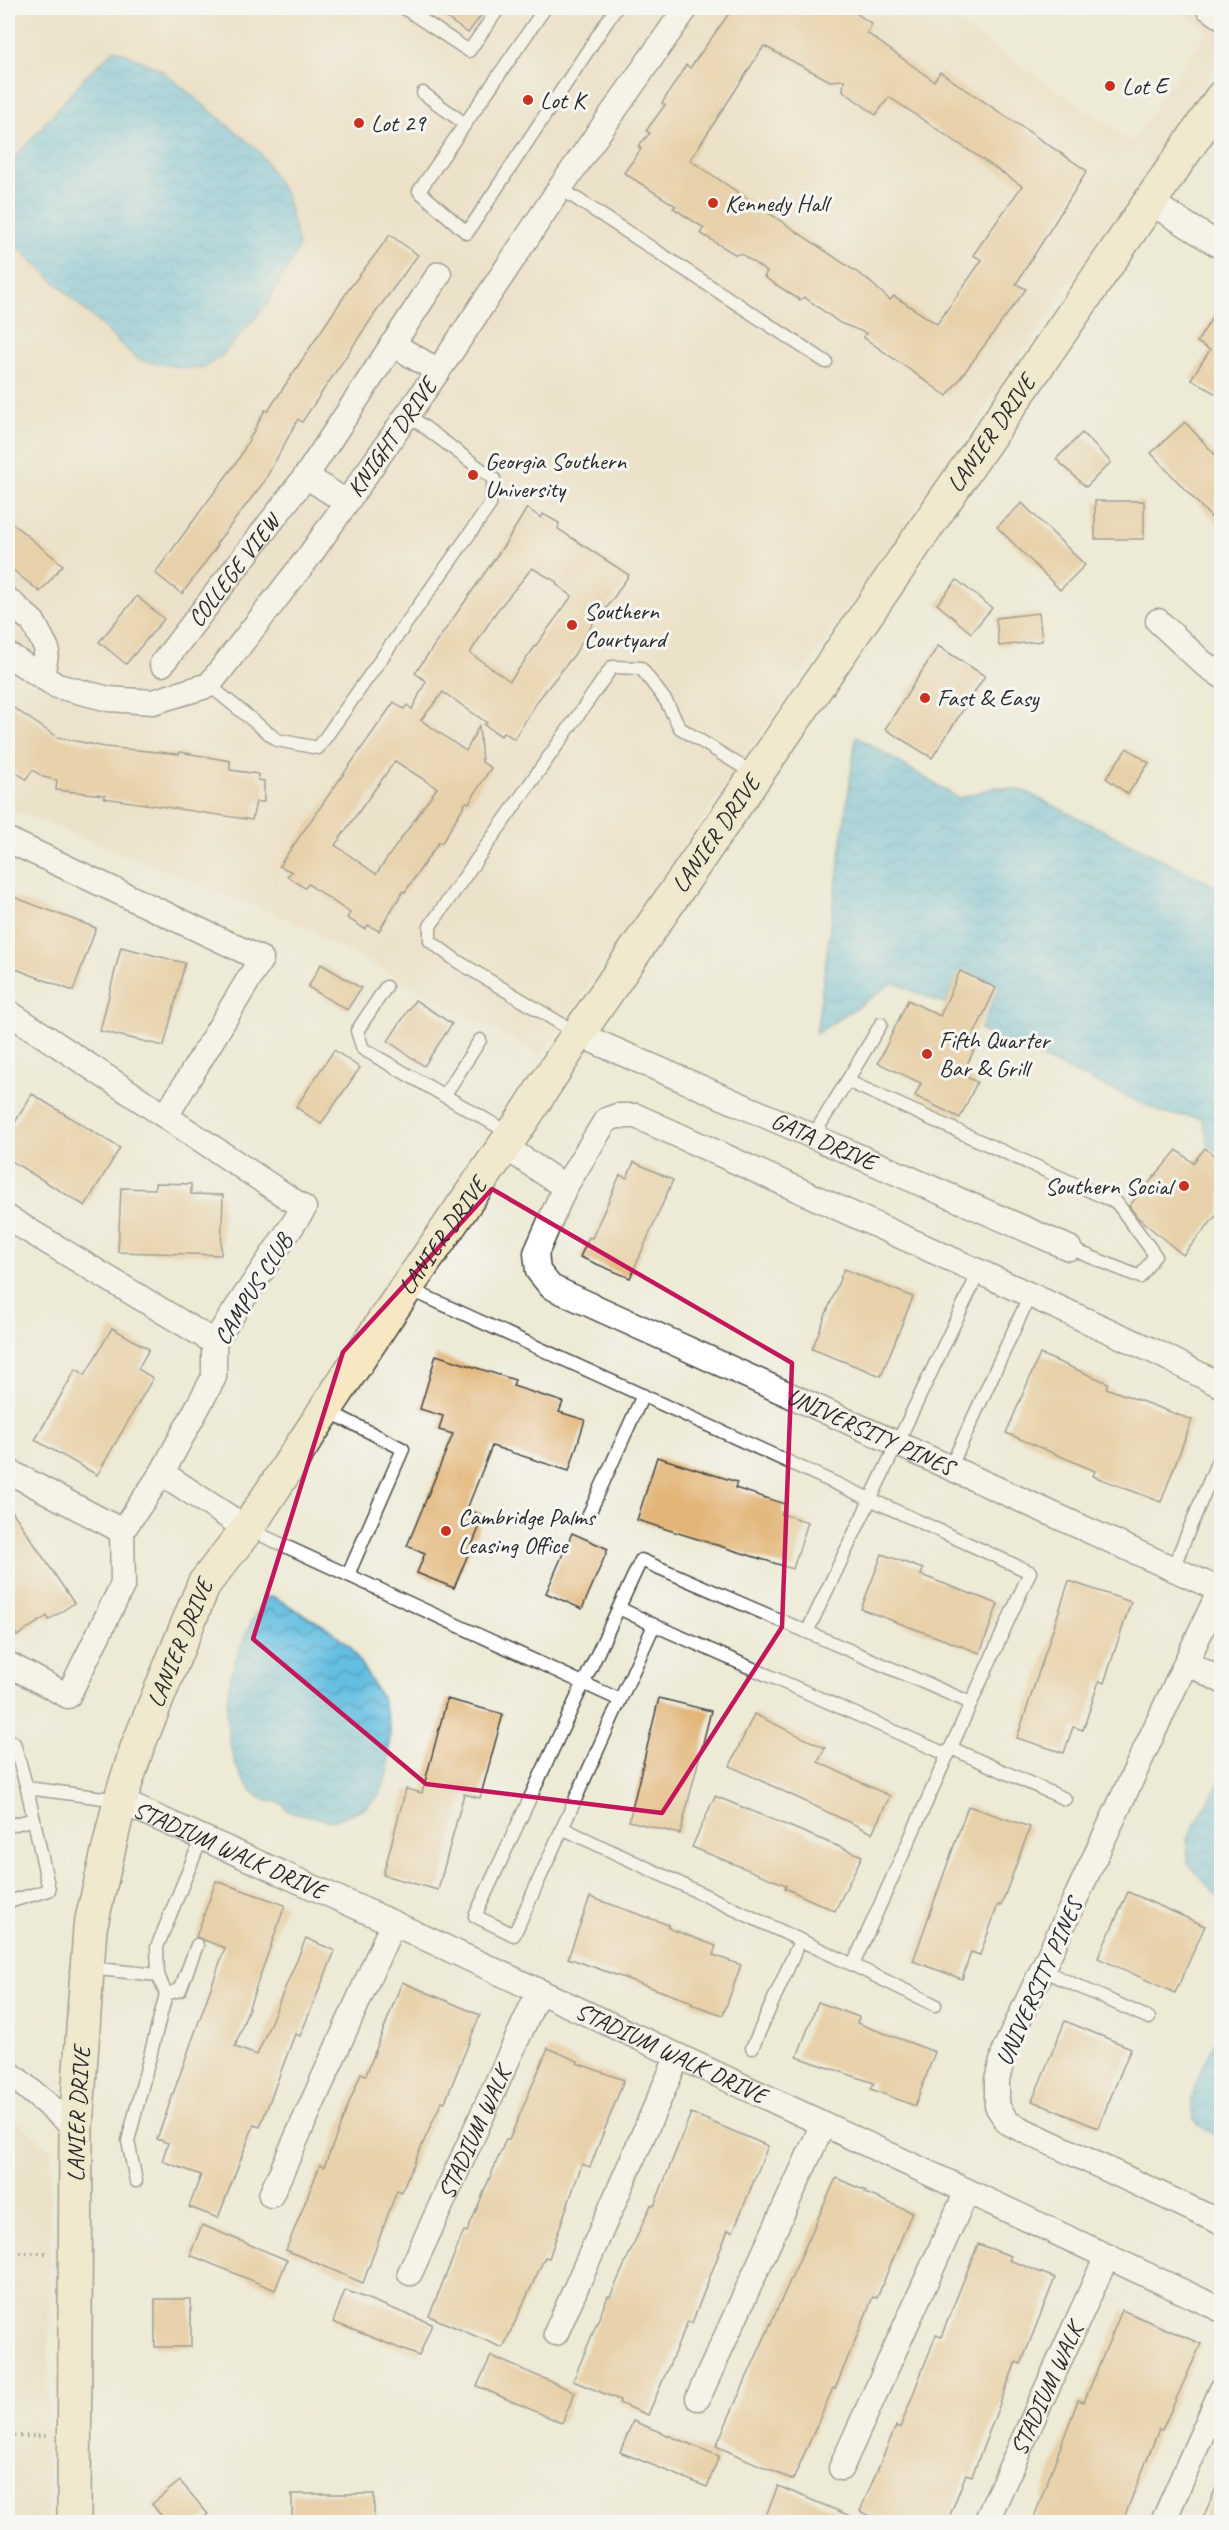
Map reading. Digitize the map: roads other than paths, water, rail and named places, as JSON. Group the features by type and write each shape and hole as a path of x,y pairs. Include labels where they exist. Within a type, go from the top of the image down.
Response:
{"street":[{"name":"KNIGHT DRIVE","path":"208,685 310,555 438,371 560,188 686,8"},
{"path":"1208,8 1221,17"},
{"name":"LANIER DRIVE","path":"74,2523 75,2128 90,1928 120,1801 137,1748 204,1584 247,1529 578,1034 1221,97"},
{"path":"1150,202 1221,247"},
{"name":"COLLEGE VIEW","path":"162,664 306,476 440,274"},
{"path":"392,344 438,371"},
{"path":"306,476 346,502"},
{"path":"8,600 33,622 47,650 42,676"},
{"path":"1158,621 1203,663 1221,676"},
{"path":"8,655 57,686 109,699 153,702 208,685"},
{"path":"8,840 261,959 166,1116"},
{"name":"CAMPUS CLUB","path":"8,1011 304,1208 214,1342 214,1377 162,1473 122,1531"},
{"name":"GATA DRIVE","path":"578,1034 1069,1248"},
{"name":"UNIVERSITY PINES","path":"1221,1386 1160,1354 636,1116 617,1116 606,1120 565,1187 536,1252 538,1271 551,1287 1221,1588 1005,2049 997,2080 997,2106 1008,2123 1221,2223"},
{"path":"508,1140 565,1187"},
{"path":"8,1218 214,1342"},
{"path":"8,1471 122,1531 123,1584 68,1696 8,1664"},
{"path":"162,1473 247,1529"},
{"path":"1186,1662 1221,1681"},
{"name":"STADIUM WALK DRIVE","path":"120,1801 393,1923 1221,2310"},
{"path":"271,2195 393,1923"},
{"name":"STADIUM WALK","path":"410,2273 539,1991"},
{"path":"556,2333 678,2056"},
{"path":"8,2073 75,2128"},
{"path":"698,2398 823,2124"},
{"path":"841,2468 967,2191"},
{"name":"STADIUM WALK","path":"986,2523 1107,2256"},
{"path":"1163,2523 1221,2389"}],"lane":[{"path":"404,8 469,51 500,8"},
{"path":"545,8 419,191 467,233 616,8"},
{"path":"423,93 465,124"},
{"path":"560,188 826,362"},
{"path":"208,685 277,740 318,748 490,505 494,479 407,414"},
{"path":"578,1034 457,961 430,941 430,926 612,667 642,668 666,701 680,728 755,774"},
{"path":"386,987 357,1031 363,1049 444,1096 508,1140"},
{"path":"813,1136 848,1081 880,1024"},
{"path":"444,1096 480,1041"},
{"path":"848,1081 1117,1203 1155,1255 1140,1277 1069,1248"},
{"path":"807,1632 979,1272"},
{"path":"406,1288 1030,1572 853,1965"},
{"path":"950,1468 1030,1295"},
{"path":"588,1516 643,1395"},
{"path":"326,1410 403,1449 348,1575"},
{"path":"1173,1568 1221,1451"},
{"path":"247,1529 620,1700"},
{"path":"654,1625 514,1935 475,1916 641,1560 971,1703"},
{"path":"619,1608 949,1752 1065,1799"},
{"path":"8,1740 14,1743 27,1788 49,1890 8,1902"},
{"path":"27,1788 120,1801"},
{"path":"8,1826 34,1818"},
{"path":"562,1828 935,2005"},
{"path":"136,2181 128,2141 166,1994 158,1975 157,1947 202,1837"},
{"path":"752,2048 800,1941"},
{"path":"166,1994 180,1990 197,1945"},
{"path":"87,1968 158,1975"},
{"path":"1042,1970 1149,2018"}],"water":[{"path":"115,49 161,70 259,151 286,195 299,247 268,303 221,357 203,368 183,368 138,360 8,238 8,166 86,76"},
{"path":"856,736 958,798 997,787 1024,791 1221,889 1221,1153 1209,1147 1202,1118 1166,1114 980,1030 1000,985 961,969 945,1004 893,983 816,1034"},
{"path":"272,1596 328,1628 350,1646 382,1699 390,1729 388,1774 380,1794 365,1808 332,1821 288,1811 283,1804 258,1796 241,1775 231,1749 227,1706 233,1669 253,1619 265,1598"},
{"path":"1221,1779 1221,1901 1188,1863 1187,1839"},
{"path":"1221,2030 1222,2138 1197,2123 1192,2114 1192,2102 1198,2076"}],"place":[{"name":"Lot E","path":"1110,86"},
{"name":"Lot K","path":"528,100"},
{"name":"Lot 29","path":"359,123"},
{"name":"Kennedy Hall","path":"713,203"},
{"name":"Georgia Southern University","path":"473,475"},
{"name":"Southern Courtyard","path":"572,625"},
{"name":"Fast & Easy","path":"925,698"},
{"name":"Fifth Quarter Bar & Grill","path":"927,1054"},
{"name":"Southern Social","path":"1184,1186"},
{"name":"Cambridge Palms Leasing Office","path":"446,1531"}]}
